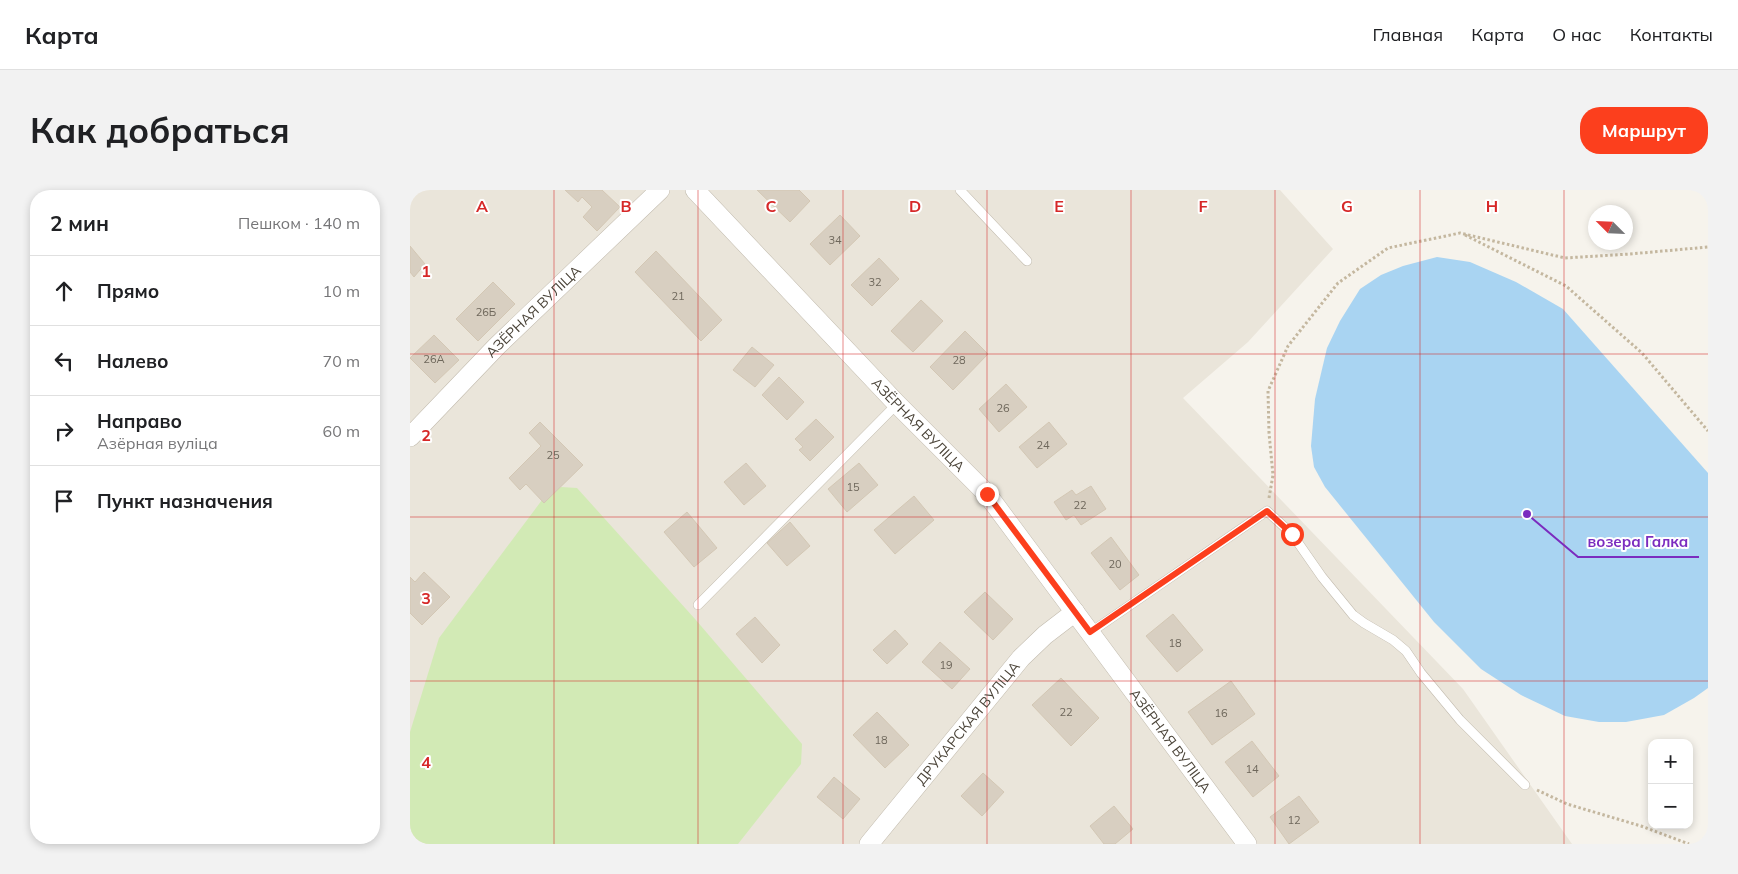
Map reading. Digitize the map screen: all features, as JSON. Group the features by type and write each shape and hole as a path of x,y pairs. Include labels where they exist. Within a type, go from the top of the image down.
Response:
{"street":[{"name":"АЗЁРНАЯ ВУЛІЦА","path":"410,437 497,346 660,190"},
{"name":"АЗЁРНАЯ ВУЛІЦА","path":"695,190 897,404 987,494 1247,844"},
{"name":"ДРУКАРСКАЯ ВУЛІЦА","path":"869,844 1021,658 1045,635 1075,612"}],"lane":[{"path":"960,190 1027,261"},
{"path":"698,605 897,404"},
{"path":"1090,632 1267,511 1292,534 1322,577 1353,615 1393,640 1406,651 1421,673 1460,720 1525,785"}],"path":[{"path":"1460,233 1566,286 1642,353 1708,431"},
{"path":"1267,511 1272,475 1268,391 1288,346 1338,283 1388,248 1460,233 1565,258 1708,248"},
{"path":"1525,785 1567,804 1641,826 1689,844"},
{"path":"1703,844 1708,841"}],"shaded area":[{"path":"410,190 1280,190 1333,249 1248,342 1183,398 1463,689 1572,844 410,844"}],"green space":[{"path":"561,487 577,488 695,619 802,744 801,764 738,844 410,844 410,732 439,638 542,500"}],"water":[{"path":"1437,257 1470,262 1516,282 1563,309 1708,473 1708,688 1664,715 1626,722 1599,722 1565,716 1521,695 1481,669 1434,622 1325,487 1314,467 1311,446 1315,399 1327,348 1340,321 1360,289 1381,275 1403,266"}],"building":[{"path":"565,190 602,190 620,207 597,231 583,217 592,207 582,197 578,202"},
{"path":"757,190 799,190 810,201 790,222"},
{"path":"840,215 860,236 830,265 810,244"},
{"path":"410,246 425,264 414,277 410,272"},
{"path":"656,251 722,320 701,341 635,272"},
{"path":"879,258 899,279 872,306 851,285"},
{"path":"493,282 515,304 478,341 456,319"},
{"path":"921,300 943,321 913,352 891,331"},
{"path":"965,331 988,354 953,390 930,367"},
{"path":"434,335 459,360 435,383 410,358"},
{"path":"752,347 774,365 755,387 733,370"},
{"path":"779,377 804,402 787,420 762,395"},
{"path":"1006,384 1027,407 999,432 979,409"},
{"path":"816,419 834,437 810,461 799,450 803,447 795,439"},
{"path":"540,422 583,465 544,503 526,484 520,490 509,478 541,446 529,433"},
{"path":"1049,422 1067,444 1037,468 1019,447"},
{"path":"746,463 766,486 744,505 724,482"},
{"path":"859,463 878,485 847,512 828,489"},
{"path":"1091,486 1106,509 1081,525 1074,515 1066,520 1054,502 1072,490 1076,495"},
{"path":"914,496 934,520 895,554 874,530"},
{"path":"687,512 717,548 694,567 664,532"},
{"path":"790,522 810,546 787,566 767,543"},
{"path":"1111,537 1139,575 1120,590 1091,553"},
{"path":"424,572 450,597 422,625 410,613 410,577 415,582"},
{"path":"985,592 1013,619 993,640 964,612"},
{"path":"1173,614 1203,650 1177,672 1146,636"},
{"path":"755,617 780,645 762,663 736,634"},
{"path":"895,630 908,644 887,664 873,650"},
{"path":"940,642 970,669 952,689 922,662"},
{"path":"1061,678 1099,718 1071,746 1032,705"},
{"path":"1231,681 1255,714 1212,745 1188,712"},
{"path":"877,712 909,745 885,768 853,735"},
{"path":"1252,741 1279,776 1253,797 1225,762"},
{"path":"983,773 1004,792 982,816 961,796"},
{"path":"834,777 860,799 843,819 817,797"},
{"path":"1299,796 1319,822 1289,844 1270,817"},
{"path":"1114,806 1133,829 1115,844 1104,844 1090,826"}],"place":[{"name":"возера Галка","path":"1527,514"}],"route":[{"path":"987,494 1090,632 1267,511 1292,534"}]}
